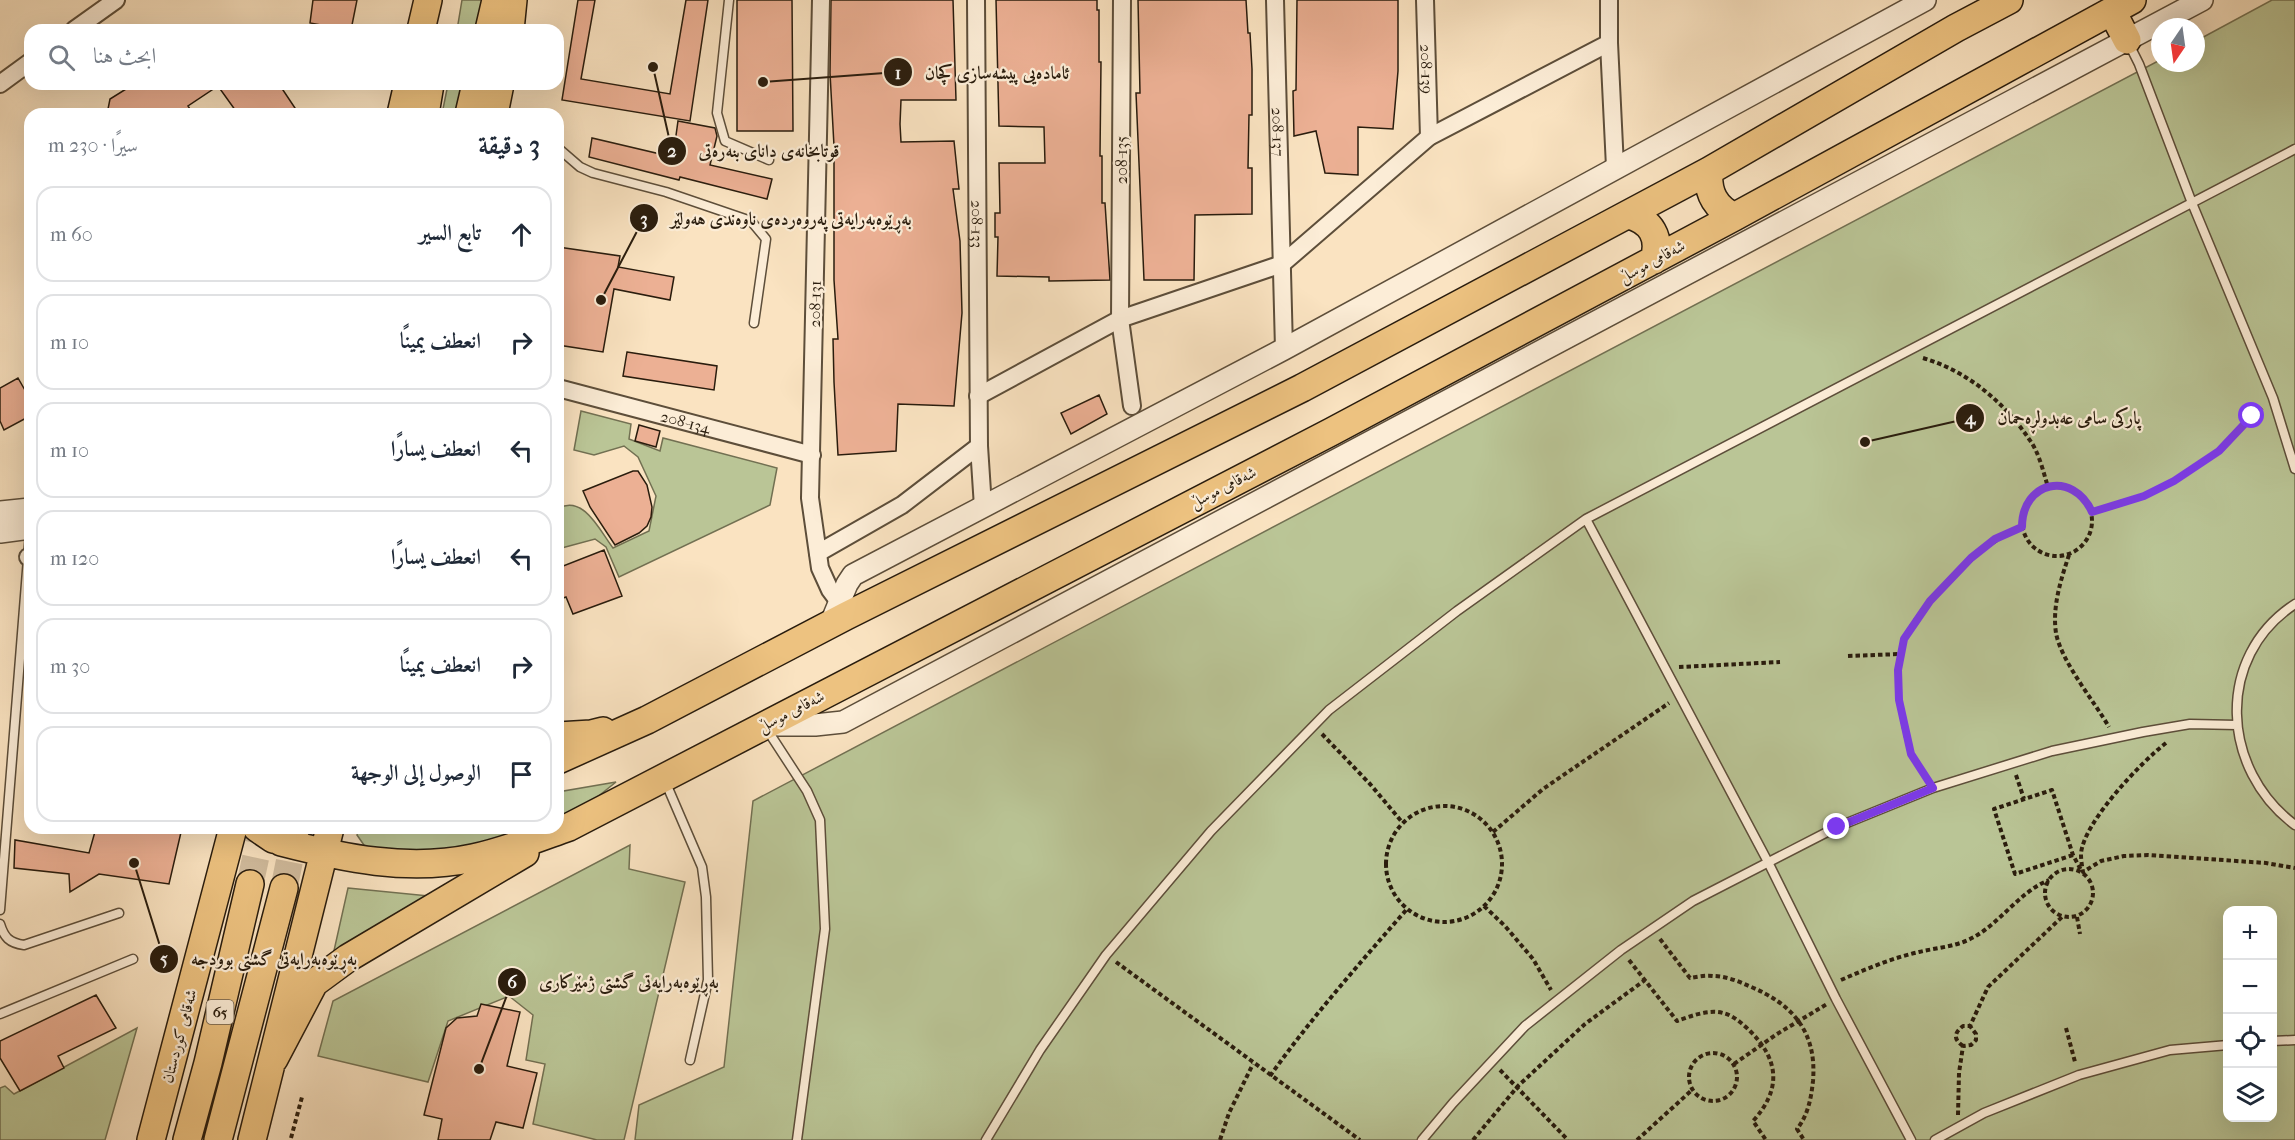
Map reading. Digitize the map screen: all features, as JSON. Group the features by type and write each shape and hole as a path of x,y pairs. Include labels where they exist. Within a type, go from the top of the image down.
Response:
{"highway":[{"path":"422,24 428,0"},
{"path":"441,24 446,0"},
{"path":"490,24 496,0"},
{"path":"511,24 513,0"},
{"path":"564,757 647,720 835,613 1302,388 1629,215 2009,0"},
{"path":"2122,5 2127,40"},
{"name":"شەقامی موسڵ","path":"564,829 1330,432 1734,217 2122,5"},
{"path":"402,108 406,90"},
{"path":"426,108 429,90"},
{"path":"470,108 475,90"},
{"path":"495,108 499,90"},
{"path":"1709,171 1709,190 1713,198 1718,206 1734,217"},
{"path":"1629,215 1644,221 1655,234 1657,243 1654,260"},
{"path":"564,736 591,734 647,720"},
{"path":"564,830 569,827"},
{"name":"شەقامی کوردستان","path":"151,1140 232,834"},
{"name":"شەقامی موسڵ","path":"264,834 281,842 327,836 369,861 443,862 508,849 550,834"},
{"path":"274,1059 314,983 348,958 557,834"},
{"path":"252,1140 274,1059 327,836"},
{"name":"شەقامی کوردستان","path":"187,1140 208,1063 250,884"},
{"name":"65","path":"218,1140 284,888"}],"street":[{"path":"82,24 116,0"},
{"name":"208-131","path":"821,0 810,498 820,568 830,590 835,613"},
{"name":"208-133","path":"976,0 978,396 982,507"},
{"name":"208-135","path":"1122,0 1120,319 1132,406"},
{"name":"208-137","path":"1275,0 1284,349"},
{"name":"208-139","path":"1425,0 1429,137"},
{"path":"1609,0 1615,167"},
{"path":"835,613 847,584 854,575 1284,349 1925,0"},
{"path":"764,724 815,725 843,722 2202,0"},
{"path":"978,396 1120,319 1282,264 1429,137 1609,43"},
{"path":"0,84 24,66"},
{"name":"208-134","path":"564,390 812,456"},
{"path":"818,553 902,505 979,446"},
{"path":"0,513 24,510"},
{"path":"0,532 24,529"},
{"path":"215,903 219,834"}],"lane":[{"path":"729,0 717,113 725,141 769,160"},
{"path":"2127,40 2139,64 2192,202 2273,398 2295,469"},
{"path":"986,1140 1040,1050 1106,955 1211,831 1329,710 1457,611 1586,519 2295,149"},
{"path":"564,153 580,167 593,173 666,192 751,221 766,239 754,323"},
{"path":"1586,519 1768,862 1836,999 1911,1140"},
{"path":"2295,604 2268,628 2253,650 2239,690 2236,725 2243,757 2258,787 2279,813 2295,825"},
{"path":"0,910 24,619"},
{"path":"764,724 807,791 820,820 825,929 797,1140"},
{"path":"1422,1140 1490,1062 1525,1026 1557,1000 1621,950 1693,901 1768,862 1837,827 1933,788 2052,751 2114,737 2190,724 2236,725"},
{"path":"664,777 702,867 706,897 708,980 690,1060"},
{"path":"0,924 4,936 15,944 24,945 119,913"},
{"path":"0,1014 133,959"},
{"path":"2277,1041 2295,1040"},
{"path":"1939,1139 1993,1109 2079,1075 2170,1050 2223,1045"}],"path":[{"path":"1904,353 1951,368 1994,397 2030,440 2048,487"},
{"path":"2092,512 2144,496 2174,481 2219,451 2252,416 2273,398"},
{"path":"2048,487 2070,488 2080,494 2092,512 2091,533 2078,550 2069,555 2057,557 2034,548 2026,538 2022,527 2022,516 2030,498 2048,487"},
{"path":"1933,788 1911,754 1899,700 1898,670 1904,639 1930,601 1971,558 1995,539 2022,527"},
{"path":"2069,555 2059,590 2055,615 2056,632 2067,658 2114,737"},
{"path":"1848,656 1900,654"},
{"path":"1665,668 1780,662"},
{"path":"1493,832 1543,789 1680,696"},
{"path":"2083,873 2081,852 2088,832 2098,816 2157,750 2190,724"},
{"path":"1313,726 1370,784 1402,822"},
{"path":"2012,763 2024,799"},
{"path":"1970,1026 1988,987 2062,917 2077,916 2090,907 2093,900 2092,885 2073,855 2052,790 1994,809 2015,874 2073,855"},
{"path":"1432,806 1450,806 1467,810 1482,819 1493,832 1501,851 1502,871 1496,890 1484,906 1470,916 1454,921 1438,922 1421,918 1407,909 1394,894 1386,876 1385,857 1391,838 1402,822 1416,812 1432,806"},
{"path":"2083,873 2101,861 2124,855 2242,861 2295,868"},
{"path":"2060,859 2063,870"},
{"path":"1829,985 1889,960 1967,941 1982,932 2019,897 2037,885 2070,868 2083,873"},
{"path":"2049,880 2045,894 2046,901 2050,908 2062,917"},
{"path":"1484,906 1505,926 1533,959 1557,1000"},
{"path":"1270,1076 1332,996 1407,909"},
{"path":"2077,916 2080,934"},
{"path":"1652,929 1690,978 1713,976 1738,981 1767,993 1800,1020 1811,1046 1814,1067 1811,1099 1804,1119 1797,1129 1804,1140"},
{"path":"1621,950 1677,1021 1702,1013 1723,1012 1745,1025 1763,1044 1772,1063 1774,1086 1764,1109 1753,1121 1766,1140"},
{"path":"1106,955 1360,1140"},
{"path":"1473,1140 1518,1086 1585,1024 1646,980"},
{"path":"1734,1064 1836,999"},
{"path":"1963,1026 1970,1026 1976,1034 1976,1040 1971,1045 1963,1046 1957,1042 1955,1036 1957,1030 1963,1026"},
{"path":"2066,1028 2079,1075"},
{"path":"1959,1127 1957,1107 1963,1046"},
{"path":"1704,1054 1721,1054 1734,1064 1738,1079 1732,1093 1726,1098 1719,1101 1704,1100 1692,1090 1689,1082 1691,1066 1704,1054"},
{"path":"1490,1062 1518,1086 1568,1140"},
{"path":"1220,1140 1229,1113 1253,1064"},
{"path":"1637,1140 1692,1090"},
{"path":"291,1138 302,1097"}],"green space":[{"path":"462,0 482,0 476,24 458,24"},
{"path":"2272,0 2295,0 2295,1140 635,1140 639,1105 724,1067 753,801 2151,65 2151,72 2205,72 2205,36"},
{"path":"447,90 462,90 458,108 443,108"},
{"path":"581,411 631,424 629,439 660,451 663,438 777,468 770,505 619,577 606,547 595,539 564,547 564,506 576,506 584,510 597,524 613,548 649,531 656,496 638,457 624,446 594,455 574,450"},
{"path":"616,782 596,798 564,815 564,791"},
{"path":"517,834 465,849 413,851 366,848 357,835"},
{"path":"630,845 629,869 685,882 624,1140 597,1140 533,1124 545,1064 526,1060 533,1015 509,996 448,1021 428,1082 318,1056 333,1001"},
{"path":"348,888 439,897 333,955"},
{"path":"137,1028 105,1140 0,1140 0,1088 5,1086 14,1094"}],"building":[{"path":"313,0 357,0 352,24 310,23"},
{"path":"578,0 595,0 581,79 670,94 686,0 708,0 690,121 562,100"},
{"path":"737,0 792,0 793,131 737,131"},
{"path":"831,0 953,0 956,100 901,100 900,124 901,142 954,141 959,189 953,189 960,241 962,313 954,406 898,404 896,451 838,455 833,339 838,339 834,280"},
{"path":"996,0 1097,0 1099,62 1101,62 1102,203 1105,203 1110,280 1049,281 1049,277 997,276 998,237 995,237 995,213 1000,213 999,163 1045,163 1044,127 999,126"},
{"path":"1138,0 1246,0 1252,69 1252,115 1249,115 1248,168 1252,168 1252,214 1195,215 1194,280 1144,280 1136,93 1140,93"},
{"path":"1297,0 1398,0 1398,71 1393,129 1358,127 1358,175 1325,173 1316,131 1294,136 1293,91 1296,90"},
{"path":"124,90 212,90 188,106 189,108 108,108 110,99"},
{"path":"221,90 283,90 295,108 234,108"},
{"path":"678,121 715,128 717,136 710,165 772,179 767,199 589,157 592,138 673,157"},
{"path":"564,248 620,256 618,267 674,277 670,300 614,289 603,352 564,346"},
{"path":"627,352 717,366 714,390 623,376"},
{"path":"18,378 24,388 24,419 4,430 0,421 0,388"},
{"path":"1099,395 1107,414 1071,434 1061,413"},
{"path":"639,425 660,431 656,447 635,441"},
{"path":"638,471 647,485 652,507 651,517 647,526 639,533 615,545 590,507 583,491"},
{"path":"604,550 622,596 573,614 566,597 564,598 564,566"},
{"path":"94,834 181,834 169,884 99,874 70,892 69,874 14,868 15,840 89,853"},
{"path":"96,995 116,1028 58,1056 64,1068 20,1091 0,1058 0,1041"},
{"path":"481,1004 520,1012 507,1066 537,1073 523,1128 496,1122 490,1140 438,1140 442,1119 424,1115 446,1028 457,1018 477,1016"}],"tunnel":[{"path":"250,884 261,834"},
{"path":"284,888 295,834"}],"place":[{"name":"قوتابخانەی دانای بنەرەتی","path":"653,67"},
{"name":"ئامادەیی پیشەسازی کچان","path":"763,82"},
{"name":"بەڕێوەبەرایەتی پەروەردەی ناوەندی هەولێر","path":"601,300"},
{"name":"پارکی سامی عەبدولڕەحمان","path":"1865,442"},
{"name":"بەڕێوەبەرایەتی گشتی بوودجە","path":"134,863"},
{"name":"بەڕێوەبەرایەتی گشتی ژمێركاری","path":"479,1069"}],"route":[{"path":"1837,827 1933,788 1911,754 1899,700 1898,670 1904,639 1930,601 1971,558 1995,539 2022,527 2022,516 2030,498 2038,491 2048,487 2070,488 2080,494 2092,512 2144,496 2174,481 2219,451 2252,416"}]}
